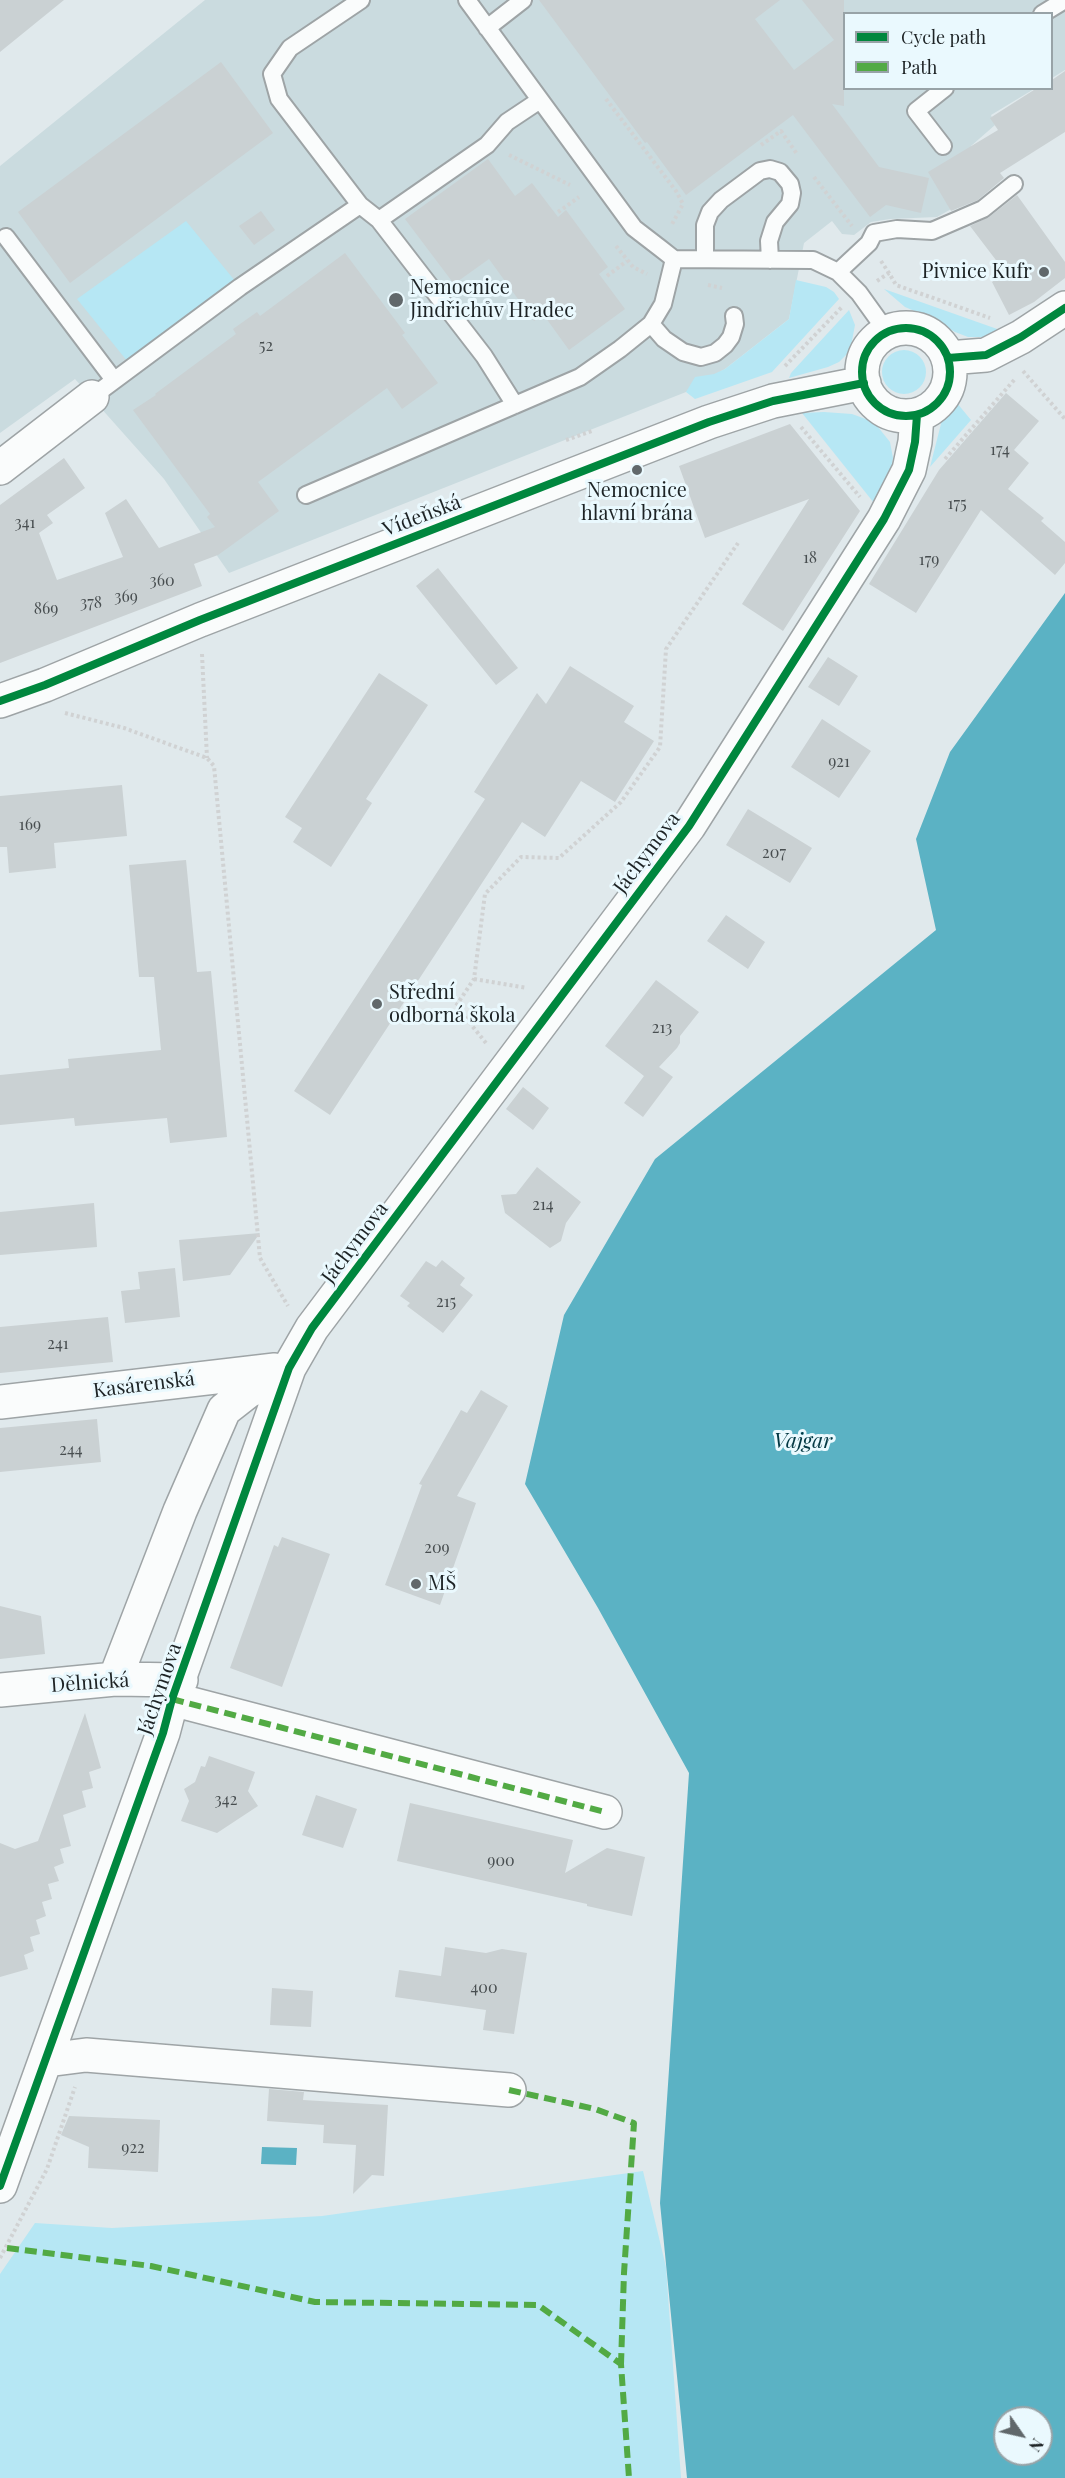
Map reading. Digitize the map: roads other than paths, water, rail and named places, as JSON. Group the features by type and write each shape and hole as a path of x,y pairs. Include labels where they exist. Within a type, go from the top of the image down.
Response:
{"street":[{"path":"948,358 986,355 1022,337 1065,308"},
{"path":"911,328 924,331 943,347 948,358 950,373 948,387 941,399 930,408 917,414 897,415 879,406 869,396 864,383 863,369 866,354 875,341 887,332 911,328"},
{"name":"Vídeňská","path":"0,701 45,686 200,620 709,422 773,401 864,383"},
{"path":"0,468 103,389"},
{"name":"Jáchymova","path":"0,2186 10,2128 47,2060 289,1368 312,1328 689,825 884,519 909,470 915,442 917,414"},
{"path":"115,1679 180,1510 224,1410 247,1392 289,1368"},
{"name":"Kasárenská","path":"0,1402 289,1368"},
{"name":"Dělnická","path":"0,1690 115,1679 177,1689 605,1812"},
{"path":"47,2060 86,2055 509,2090"}],"lane":[{"path":"467,0 634,228 674,259 813,260 838,272 859,293 887,332"},
{"path":"487,28 523,0"},
{"path":"1045,12 1065,0"},
{"path":"355,2 291,48 272,74 279,99 360,205 379,220 484,356 515,405"},
{"path":"942,90 916,111 943,146"},
{"path":"379,220 487,145 507,122 540,100"},
{"path":"705,259 705,225 710,212 721,200 760,171 770,170 780,172 790,184 792,193 790,204 775,222 769,241 770,260"},
{"path":"838,272 869,243 874,233 897,229 932,231 983,209 1014,184"},
{"path":"6,237 103,389 240,287 360,205"},
{"path":"306,495 580,377 651,324 663,304 674,259"},
{"path":"651,324 664,339 683,352 701,357 715,353 725,345 735,324 734,316"}],"water":[{"name":"Vajgar","path":"1065,593 1065,2478 687,2478 660,2203 689,1773 598,1608 525,1484 564,1315 655,1159 936,930 916,839 950,752"},
{"path":"262,2147 297,2148 296,2165 261,2164"}],"place":[{"name":"Pivnice Kufr","path":"1044,272"},
{"name":"Nemocnice Jindřichův Hradec","path":"396,300"},
{"name":"Nemocnice hlavní brána","path":"637,470"},
{"name":"Střední odborná škola","path":"377,1004"},
{"name":"MŠ","path":"416,1584"}]}
